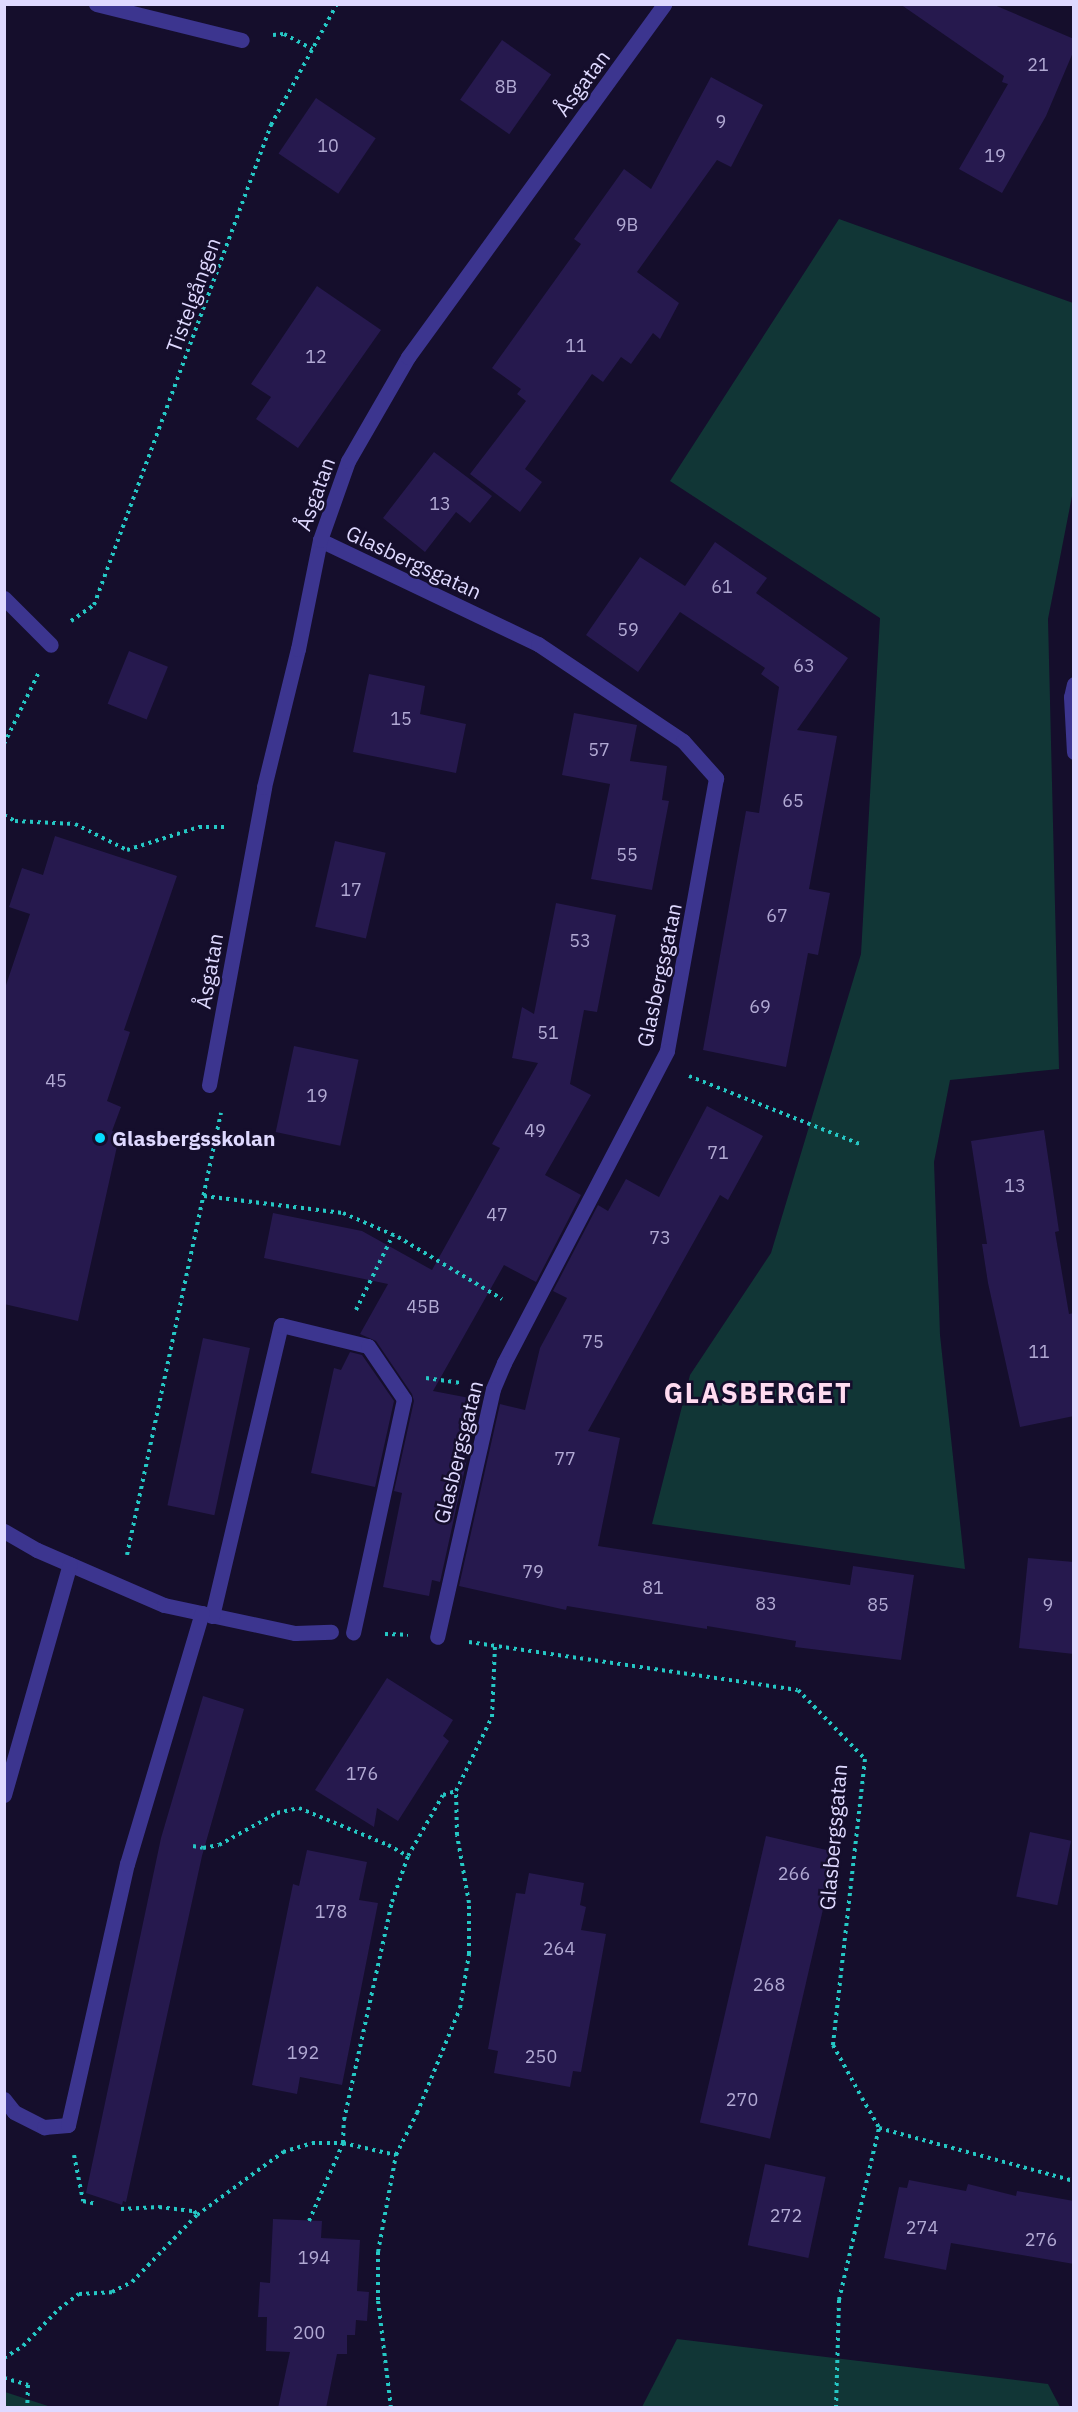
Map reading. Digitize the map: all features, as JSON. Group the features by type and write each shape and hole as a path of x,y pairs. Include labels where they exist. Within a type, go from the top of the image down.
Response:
{"street":[{"path":"96,4 242,40"},
{"name":"Åsgatan","path":"209,1085 257,828 320,540 348,461 408,357 664,4"},
{"name":"Glasbergsgatan","path":"320,540 538,644 683,741 716,778 667,1051 529,1315 493,1389 437,1637"},
{"path":"4,598 51,645"},
{"path":"1074,684 1071,697 1074,752"},
{"path":"4,2099 14,2112 44,2127 68,2125 127,1864 207,1615 281,1325 368,1346 404,1399 352,1632"},
{"path":"4,1531 37,1550 164,1605 295,1633 331,1632"},
{"path":"4,1795 70,1564"}],"path":[{"name":"Tistelgången","path":"94,605 271,125 337,4"},
{"path":"242,40 284,34 312,49"},
{"path":"4,815 15,821 75,824 128,850 199,827 257,828"},
{"path":"661,1065 860,1144"},
{"path":"121,1585 223,1103"},
{"path":"204,1196 343,1213 393,1235 529,1315"},
{"path":"342,1340 393,1235"},
{"path":"398,1390 430,1377 493,1389"},
{"name":"Glasbergsgatan","path":"352,1632 437,1637 798,1690 865,1759 833,2045 879,2128"},
{"path":"391,2408 378,2300 378,2252 396,2155 417,2113 460,2008 469,1954 469,1903 457,1835 456,1791 492,1717 495,1646"},
{"path":"309,2221 343,2143 344,2120 392,1902 408,1856 443,1796 456,1791"},
{"path":"193,1846 203,1848 219,1845 277,1813 299,1808 408,1856"},
{"path":"68,2125 83,2201 96,2204"},
{"path":"836,2408 839,2300 879,2128 1074,2181"},
{"path":"4,2358 23,2346 59,2308 79,2294 112,2292 132,2282 197,2214 284,2152 312,2143 343,2143 396,2155"},
{"path":"121,2209 159,2207 194,2211 197,2214"},
{"path":"4,2378 28,2385 27,2408"}],"green space":[{"path":"839,219 1073,303 1073,491 1048,619 1059,1069 950,1080 934,1162 940,1335 965,1569 652,1524 690,1375 771,1253 861,954 880,618 670,481"},
{"path":"677,2339 1048,2384 1060,2407 642,2407"},
{"path":"5,2392 51,2407 5,2407"}],"building":[{"path":"900,4 992,4 1074,39 1074,50 1046,116 1002,193 959,169 1008,84 1002,82 1004,76"},
{"path":"502,40 551,74 509,134 460,100"},
{"path":"711,77 763,105 731,167 717,160 637,272 679,303 660,339 653,333 631,364 621,357 603,382 592,374 525,469 542,482 520,512 470,474 526,401 517,394 521,389 492,368 581,244 574,239 624,169 651,189"},
{"path":"316,98 376,138 338,194 279,154"},
{"path":"317,286 381,330 298,448 256,419 271,397 251,384"},
{"path":"434,452 492,496 470,523 456,512 425,552 383,518"},
{"path":"715,542 767,578 756,593 848,658 797,730 837,736 809,889 830,893 818,955 808,953 786,1067 703,1050 746,811 759,813 779,687 761,674 765,668 680,612 638,672 586,635 640,557 685,586"},
{"path":"129,651 168,667 147,720 108,704"},
{"path":"369,674 425,686 420,714 466,724 456,773 353,752"},
{"path":"574,713 637,725 630,761 667,766 662,800 669,801 652,890 591,879 610,784 562,775"},
{"path":"55,836 177,876 124,1030 130,1032 107,1101 121,1107 112,1131 120,1133 78,1321 4,1304 4,991 30,914 9,907 22,868 43,875"},
{"path":"335,841 386,853 366,938 315,927"},
{"path":"556,903 616,915 597,1012 584,1010 570,1084 591,1095 545,1175 581,1195 536,1282 504,1265 433,1391 480,1400 440,1582 432,1580 429,1596 383,1587 402,1493 394,1491 414,1401 412,1394 376,1341 360,1334 388,1284 264,1258 273,1213 362,1231 432,1270 500,1148 492,1144 538,1063 512,1058 522,1007 534,1014"},
{"path":"294,1046 359,1060 340,1146 276,1132"},
{"path":"707,1106 763,1136 728,1200 720,1195 588,1431 620,1438 598,1546 850,1585 853,1566 914,1575 901,1660 795,1647 796,1641 707,1626 707,1629 567,1606 566,1610 459,1586 500,1404 525,1410 540,1348 567,1298 553,1291 598,1205 608,1211 626,1179 659,1197"},
{"path":"1044,1130 1059,1231 1055,1232 1069,1314 1074,1313 1074,1416 1020,1427 988,1283 982,1244 987,1244 971,1141"},
{"path":"203,1338 250,1348 214,1515 167,1505"},
{"path":"350,1352 362,1355 394,1401 375,1487 311,1473 334,1368 341,1370"},
{"path":"1028,1558 1074,1562 1074,1654 1019,1648"},
{"path":"387,1678 453,1720 443,1736 449,1741 398,1821 377,1808 374,1827 315,1790"},
{"path":"203,1696 244,1709 202,1856 126,2202 123,2201 122,2205 86,2193 161,1838"},
{"path":"1030,1832 1071,1841 1057,1905 1016,1897"},
{"path":"766,1836 836,1852 770,2139 700,2122"},
{"path":"307,1850 367,1862 359,1900 378,1903 342,2085 300,2077 297,2094 252,2085 293,1884 299,1886"},
{"path":"529,1873 584,1883 580,1905 586,1907 581,1930 606,1934 581,2072 573,2071 570,2087 494,2073 498,2051 488,2049 516,1893 525,1894"},
{"path":"765,2164 826,2177 808,2258 748,2245"},
{"path":"909,2180 966,2191 968,2184 1016,2196 1017,2191 1074,2201 1074,2264 951,2243 946,2270 884,2258 899,2187 907,2188"},
{"path":"273,2219 322,2221 321,2238 360,2240 357,2291 369,2292 367,2321 356,2320 355,2335 347,2335 347,2354 337,2354 326,2408 278,2408 290,2352 266,2351 267,2317 258,2317 260,2282 270,2283"}],"place":[{"name":"Glasbergsskolan","path":"100,1138"}],"district":[{"name":"GLASBERGET","path":"758,1393"}]}
